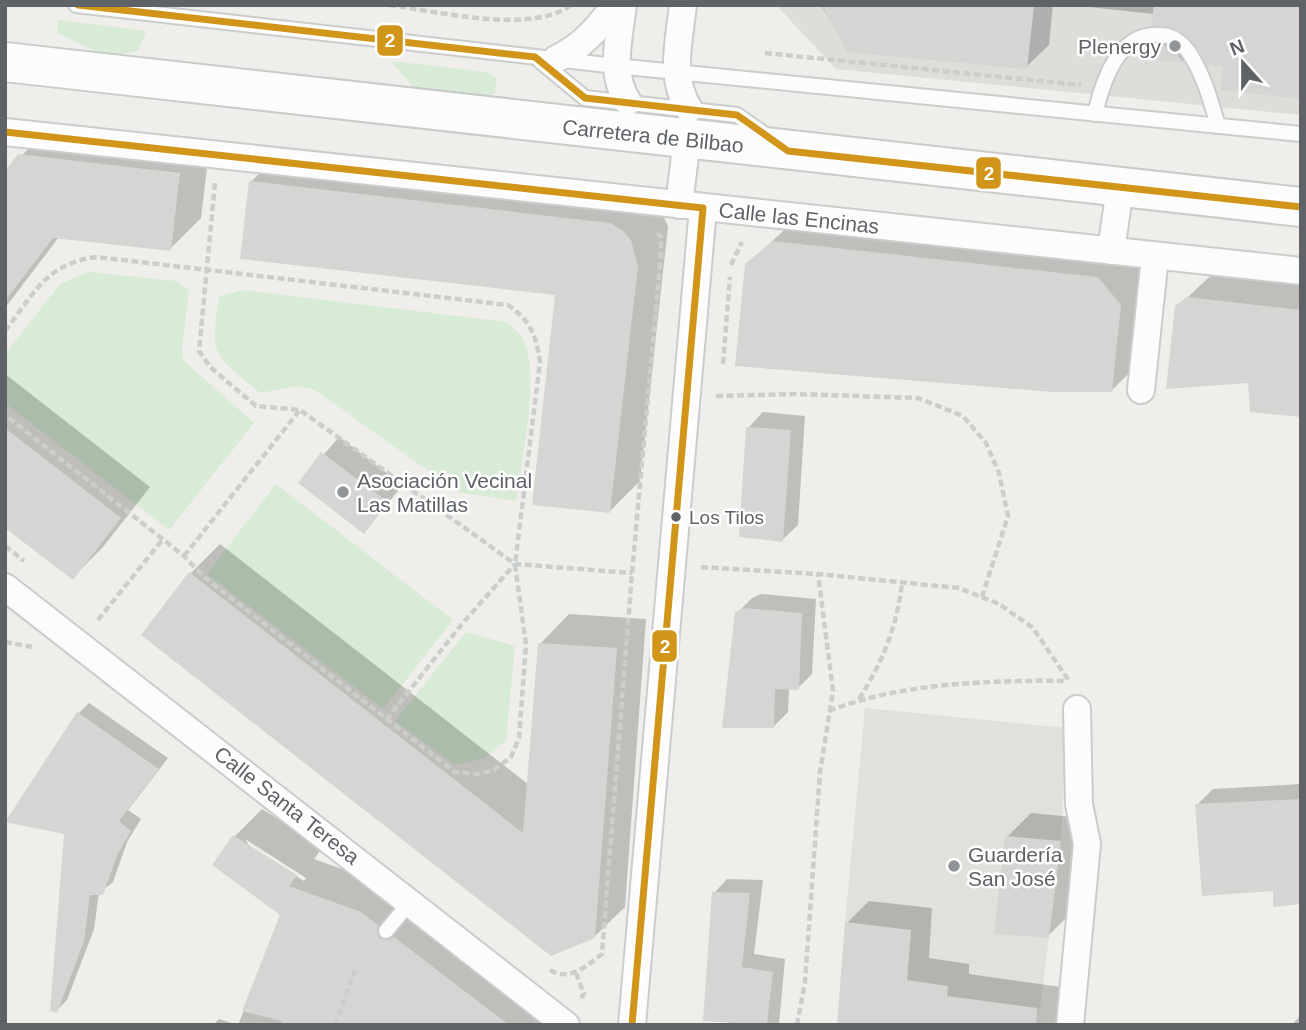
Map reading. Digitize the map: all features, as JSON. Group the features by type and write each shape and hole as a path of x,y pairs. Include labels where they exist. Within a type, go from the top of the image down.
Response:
{"main road":[{"name":"Carretera de Bilbao","path":"5,62 688,124 788,151 1301,206"}],"street":[{"path":"545,58 572,52 593,34 615,5"},
{"path":"623,5 616,66 618,87 628,103"},
{"path":"632,1025 687,396 691,207 688,124 678,92 676,71 682,5"},
{"name":"Calle las Encinas","path":"6,131 1301,271"},
{"path":"1111,251 1120,188"},
{"path":"1141,390 1155,256"},
{"name":"Calle Santa Teresa","path":"5,587 411,901 570,1016"},
{"path":"1070,1025 1087,844 1079,804 1077,709"}],"lane":[{"path":"76,5 616,66 1301,134"},
{"path":"1095,114 1101,87 1116,59 1130,42 1150,34 1170,35 1187,49 1195,64 1210,98 1218,126"},
{"path":"545,58 585,98 628,103 688,124"},
{"path":"386,931 411,901"}],"path":[{"path":"389,5 514,20 548,16 571,5"},
{"path":"765,52 1026,79"},
{"path":"216,172 199,351 210,367 256,406 300,410 515,564 632,573"},
{"path":"723,364 732,262 744,239"},
{"path":"545,968 557,975 576,973 602,954 632,573 662,245"},
{"path":"5,331 44,280 60,265 77,259 97,257 508,306 526,318 536,337 540,362 515,564 526,645 519,738 511,757 494,771 479,774 455,772 204,578 184,556 5,415"},
{"path":"687,396 795,394 918,398 964,416 986,443 999,473 1008,516 982,597"},
{"path":"184,556 300,410"},
{"path":"98,620 163,539"},
{"path":"386,719 461,624 515,564"},
{"path":"672,565 818,574 959,589 982,597 999,604 1033,628 1069,681 1077,709"},
{"path":"797,1025 805,982 820,772 833,691 818,574"},
{"path":"859,699 880,666 894,631 902,583"},
{"path":"829,711 859,699 1009,680 1069,681"},
{"path":"335,1025 355,970"},
{"path":"570,1016 584,994 576,973"}],"shaded area":[{"path":"776,5 1301,5 1301,115 836,69"},
{"name":"Guardería San José","path":"865,708 1066,728 1061,841 1040,1009 906,992 911,930 845,922"}],"green space":[{"path":"58,20 146,31 138,51 108,57 57,33"},
{"path":"391,61 487,72 497,78 495,93 487,97 418,93"},
{"path":"88,272 177,281 189,291 182,347 183,360 254,423 169,530 5,403 5,354 60,284"},
{"path":"244,290 506,322 522,337 528,353 530,372 528,417 516,501 458,492 315,390 298,386 260,393 232,370 218,353 216,344 219,296"},
{"path":"276,484 453,620 383,709 207,574"},
{"path":"466,632 515,646 506,740 485,758 455,765 395,721"}],"building":[{"path":"822,5 1034,5 1027,69 847,52"},
{"path":"1154,5 1301,5 1301,99 1221,90 1223,66 1207,65 1193,42 1177,29 1151,26"},
{"path":"1164,45 1176,52 1184,63 1148,59 1149,46"},
{"path":"18,154 180,173 171,251 53,238 5,301 5,171"},
{"path":"249,181 610,223 622,230 631,240 638,266 610,513 532,505 555,295 240,259"},
{"path":"773,241 1098,277 1121,305 1112,392 1053,392 735,366 745,264"},
{"path":"1187,297 1301,310 1301,417 1250,412 1248,383 1166,389 1175,306"},
{"path":"746,427 791,430 783,542 739,537"},
{"path":"5,428 121,518 73,580 5,528"},
{"name":"Asociación Vecinal Las Matillas","path":"321,452 388,502 364,534 298,483"},
{"path":"189,572 523,833 538,643 617,648 595,938 551,956 141,635"},
{"path":"745,608 802,613 799,690 775,689 774,728 722,728 735,612"},
{"path":"77,712 159,769 119,821 131,831 117,855 103,895 90,895 84,941 57,1013 50,1011 64,834 5,822"},
{"path":"1301,799 1301,904 1273,907 1273,891 1202,896 1195,804"},
{"path":"233,835 297,875 289,886 361,912 378,925 377,934 380,939 389,940 394,937 509,1025 281,1025 282,1021 242,1011 280,915 212,865"},
{"path":"1005,836 1061,841 1049,938 994,934"},
{"path":"712,892 750,893 742,967 773,972 767,1025 703,1021"},
{"path":"845,922 911,930 907,980 948,986 947,996 1037,1008 1036,1025 837,1025"}],"transit line":[{"name":"2","path":"78,5 535,57 585,98 737,115 788,151 1301,207"},
{"name":"2","path":"5,132 703,208 632,1025"}],"place":[{"name":"Plenergy","path":"1175,46"},
{"name":"Asociación Vecinal Las Matillas","path":"343,492"},
{"name":"Los Tilos","path":"676,517"},
{"name":"Guardería San José","path":"954,866"}]}
